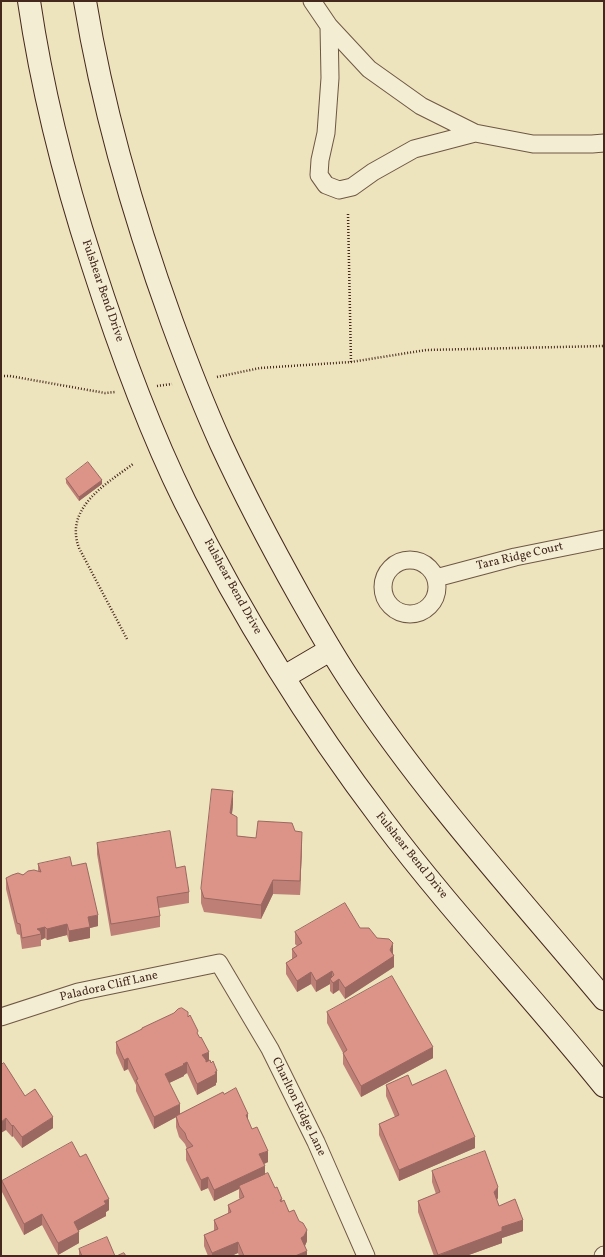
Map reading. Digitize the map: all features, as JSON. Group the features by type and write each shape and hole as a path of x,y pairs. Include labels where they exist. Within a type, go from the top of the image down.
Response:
{"main road":[{"name":"Fulshear Bend Drive","path":"28,1 41,69 66,177 81,229 114,329 162,451 185,502 222,571 284,678 313,724 383,822 449,903 604,1086"},
{"path":"85,1 99,78 130,198 156,279 194,381 220,443 272,547 330,650 386,733 471,842 604,999"},
{"path":"284,678 330,650"}],"street":[{"path":"312,1 329,26 376,74 421,106 475,133 534,144 604,143"},
{"path":"329,26 330,78 326,133 320,160 319,175 326,185 339,190 352,187 373,172 414,149 475,133"},
{"name":"Tara Ridge Court","path":"436,578 515,557 604,539"},
{"name":"Paladora Cliff Lane","path":"1,1017 78,992 219,963"},
{"name":"Charlton Ridge Lane","path":"219,963 273,1055 316,1142 366,1256"}],"path":[{"path":"348,214 352,362"},
{"path":"214,378 260,368 352,362 426,350 604,346"},
{"path":"1,376 10,376 105,393 117,392"},
{"path":"150,387 173,384"},
{"path":"127,639 76,542 76,528 78,516 86,503 107,483 133,464"}],"building":[{"path":"88,462 102,480 79,497 66,479"},
{"path":"212,789 233,791 230,813 237,817 237,836 256,838 258,821 292,823 295,831 302,832 300,881 273,880 261,905 204,898 201,889"},
{"path":"170,831 176,868 185,866 189,892 157,897 160,916 111,924 97,843"},
{"path":"70,857 72,866 86,863 98,915 88,917 90,927 69,931 67,924 47,929 45,927 37,929 41,934 22,938 20,924 17,923 6,878 18,873 23,875 28,871 34,870 41,872 38,864"},
{"path":"345,903 360,928 369,928 377,938 389,939 393,943 390,950 394,956 345,988 339,979 333,983 330,979 334,975 332,971 316,981 311,972 297,981 286,963 297,956 292,949 302,943 295,932"},
{"path":"392,976 433,1047 361,1086 343,1053 347,1050 327,1012"},
{"path":"182,1008 188,1012 188,1017 190,1015 198,1031 197,1033 200,1038 201,1037 209,1052 202,1055 206,1062 210,1060 211,1063 213,1061 217,1071 215,1072 216,1074 197,1084 187,1062 165,1074 180,1104 154,1117 136,1080 138,1079 128,1058 124,1060 116,1042"},
{"path":"4,1063 25,1096 35,1089 53,1117 22,1137 6,1118 1,1122 1,1065"},
{"path":"446,1070 475,1137 399,1170 379,1124 399,1115 386,1085 408,1075 412,1085"},
{"path":"236,1088 248,1114 246,1115 252,1129 257,1127 268,1151 259,1154 265,1166 214,1190 208,1177 201,1180 186,1149 193,1146 179,1126 176,1116 223,1092 224,1094"},
{"path":"72,1142 80,1157 86,1154 109,1199 104,1201 106,1204 74,1222 79,1232 58,1243 42,1214 24,1224 2,1181"},
{"path":"485,1151 498,1187 494,1192 499,1206 515,1199 523,1220 502,1227 502,1231 438,1255 418,1201 440,1192 432,1171"},
{"path":"268,1173 275,1188 277,1187 282,1199 280,1200 281,1202 284,1200 289,1212 294,1210 299,1221 303,1223 307,1230 301,1238 307,1251 295,1256 244,1256 238,1242 212,1253 204,1235 218,1229 214,1220 231,1212 228,1205 244,1197 239,1186"},
{"path":"107,1237 115,1256 82,1256 79,1249"},
{"path":"124,1253 126,1256 117,1256"}]}
